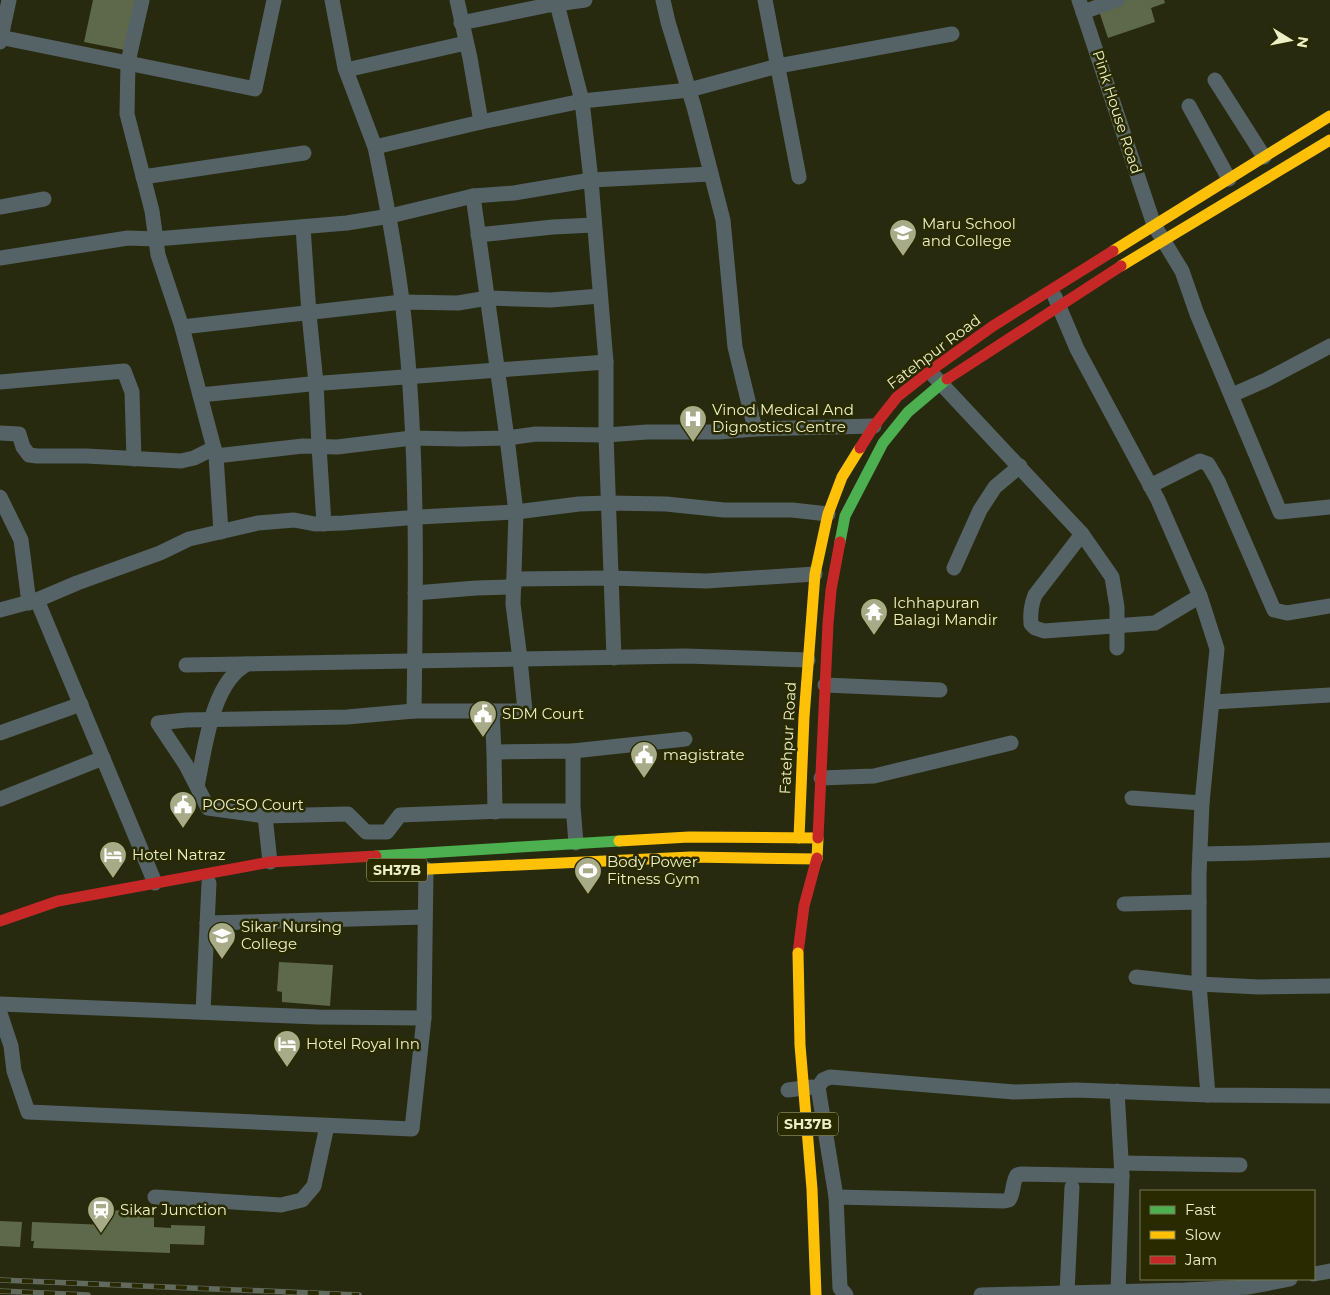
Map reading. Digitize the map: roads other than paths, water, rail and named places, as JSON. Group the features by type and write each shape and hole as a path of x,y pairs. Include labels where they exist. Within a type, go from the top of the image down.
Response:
{"main road":[{"name":"Fatehpur Road","path":"799,838 801,760 815,574 828,514 842,477 874,426 897,397 993,326 1330,116"},
{"path":"818,838 830,599 845,516 883,443 908,412 941,383 1163,241 1330,140"},
{"name":"SH37B","path":"0,921 58,901 270,862 689,837 818,838 817,859 804,906 798,953 800,1045 812,1180 816,1295"},
{"name":"SH37B","path":"799,838 804,906"},
{"name":"SH37B","path":"378,871 691,858 817,859"},
{"path":"0,931 44,915 209,883 255,877"}],"street":[{"path":"9,0 0,39 128,62 255,89 274,0"},
{"path":"142,0 128,62 127,114 152,212 158,255 182,327 215,452 221,532"},
{"path":"332,0 346,70 375,147 390,216 402,302 409,377 416,517 414,711"},
{"path":"457,0 481,122"},
{"path":"462,23 557,2 586,0"},
{"path":"663,0 723,220 735,347 755,429"},
{"path":"1082,6 1117,0"},
{"path":"768,1 799,177"},
{"path":"557,2 582,101 592,180 606,362 606,435 614,658"},
{"name":"Pink House Road","path":"1082,6 1154,225 1182,271 1197,314 1280,512 1330,507"},
{"path":"375,147 582,101 689,90 778,66 952,34"},
{"path":"346,70 466,43"},
{"path":"1215,80 1264,157"},
{"path":"1189,106 1229,179"},
{"path":"143,176 304,153"},
{"path":"0,258 128,238 156,239 348,223 390,216 473,196 514,193 592,180 711,174"},
{"path":"473,196 516,512 514,604 524,711 414,711 348,717 212,719 158,723 186,765 208,808 265,816 348,814 366,832 386,832 400,815 573,812"},
{"path":"0,207 44,199"},
{"path":"478,235 553,227 594,225"},
{"path":"303,227 316,384 318,446 324,524"},
{"path":"1052,289 1077,349 1150,486 1200,596 1218,649 1202,803 1200,854 1199,984 1208,1095"},
{"path":"182,327 402,302 458,302 488,298 551,300 600,296"},
{"path":"1232,395 1266,380 1330,346"},
{"path":"200,396 316,384 606,362"},
{"path":"0,382 124,370 132,392 134,459"},
{"path":"930,371 1082,534 1112,577 1117,606 1117,648"},
{"path":"0,433 19,434 23,446 29,455 181,461 215,452 303,446 337,447 412,438 462,440 507,438 536,434 606,435 647,432 719,432 755,429 874,426"},
{"path":"1150,486 1200,461 1208,464 1218,481 1274,610 1287,614 1330,606"},
{"path":"954,568 980,510 995,487 1020,466"},
{"path":"0,497 21,540 33,601 81,704 155,883"},
{"path":"0,610 33,601 160,553 189,539 258,523 294,520 324,524 516,512 579,504 608,503 666,504 724,510 792,510 828,514"},
{"path":"1082,534 1035,595 1031,604 1031,624 1035,628 1044,630 1155,622 1200,596"},
{"path":"415,593 514,583 611,578 706,581 815,574"},
{"path":"186,664 685,656 808,660"},
{"path":"196,786 212,719 225,684 238,668 246,664"},
{"path":"825,685 940,690"},
{"path":"1213,702 1330,695"},
{"path":"0,733 81,704"},
{"path":"492,711 495,812"},
{"path":"494,752 573,751 686,739"},
{"path":"821,778 874,776 1011,743"},
{"path":"573,751 573,812 576,843"},
{"path":"0,799 103,758"},
{"path":"1132,798 1202,803"},
{"path":"265,816 270,862"},
{"path":"1200,854 1330,850"},
{"path":"0,1013 11,1046 14,1071 28,1112 412,1130 424,1018 426,869"},
{"path":"203,1012 209,883"},
{"path":"1124,904 1199,902"},
{"path":"207,922 425,917"},
{"path":"1136,977 1199,984 1259,987 1330,986"},
{"path":"0,1004 318,1017 424,1018"},
{"path":"0,1056 14,1071"},
{"path":"846,1295 840,1288 836,1197 818,1087 823,1080 830,1078 1014,1092 1117,1091 1208,1095 1330,1096"},
{"path":"788,1090 818,1087"},
{"path":"1117,1091 1122,1170 1118,1292"},
{"path":"155,1197 281,1205 302,1200 314,1186 327,1126"},
{"path":"836,1197 1004,1201 1009,1200 1011,1197 1015,1179 1017,1175 1021,1174 1240,1165"},
{"path":"1067,1293 1072,1187"},
{"path":"1315,1274 1330,1271"},
{"path":"981,1295 1249,1287 1285,1280"}],"railway":[{"path":"0,1280 359,1295"},
{"path":"0,1291 88,1295"}],"place":[{"name":"Maru School and College","path":"903,257"},
{"name":"Vinod Medical And Dignostics Centre","path":"693,443"},
{"name":"Ichhapuran Balagi Mandir","path":"874,636"},
{"name":"SDM Court","path":"483,738"},
{"name":"magistrate","path":"644,779"},
{"name":"POCSO Court","path":"183,829"},
{"name":"Hotel Natraz","path":"113,879"},
{"name":"Body Power Fitness Gym","path":"588,895"},
{"name":"Sikar Nursing College","path":"222,960"},
{"name":"Hotel Royal Inn","path":"287,1068"},
{"name":"Sikar Junction","path":"101,1234"}]}
